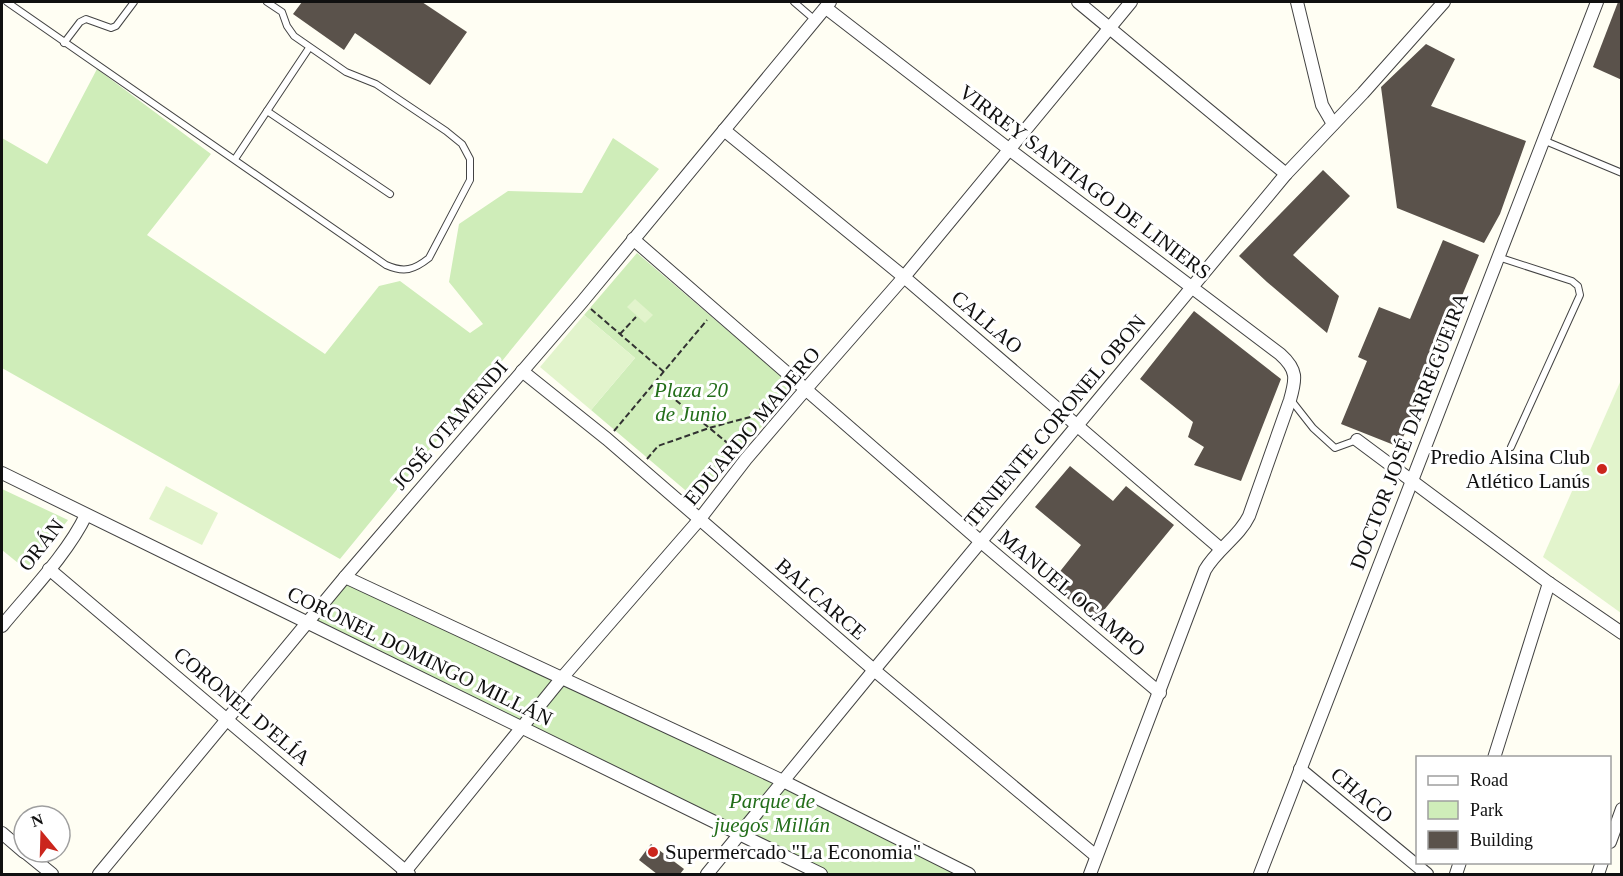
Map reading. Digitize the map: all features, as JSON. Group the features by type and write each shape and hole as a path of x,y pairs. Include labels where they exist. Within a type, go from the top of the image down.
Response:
{"street":[{"path":"1078,2 1286,174"},
{"name":"EDUARDO MADERO","path":"406,873 561,679 699,520 746,459 802,393 904,278 1131,2"},
{"path":"1297,2 1322,105 1333,124"},
{"name":"TENIENTE CORONEL OBON","path":"707,874 1286,174 1364,93 1444,2"},
{"name":"DOCTOR JOSÉ DARREGUEIRA","path":"1260,874 1597,2"},
{"name":"JOSÉ OTAMENDI","path":"99,874 345,577 582,302 829,5"},
{"name":"VIRREY SANTIAGO DE LINIERS","path":"829,5 1010,150 1289,362 1295,381 1244,526 1212,558 1205,570 1090,874"},
{"name":"CALLAO","path":"724,130 904,278 1221,549"},
{"name":"MANUEL OCAMPO","path":"633,239 715,311 802,393 1160,693"},
{"name":"BALCARCE","path":"522,371 607,439 874,670 1096,856"},
{"path":"1357,440 1549,583 1622,633"},
{"name":"CORONEL DOMINGO MILLÁN","path":"2,473 821,874"},
{"name":"ORÁN","path":"2,626 49,569 82,525 86,515"},
{"name":"CORONEL D'ELÍA","path":"49,569 228,719 406,873"},
{"name":"CORONEL DOMINGO MILLÁN","path":"345,577 783,781 969,874"},
{"path":"1495,756 1549,583"},
{"name":"CHACO","path":"1300,769 1427,874"},
{"path":"1611,839 1622,809"},
{"path":"39,864 52,874"}],"lane":[{"path":"6,2 386,265 397,270 418,267 429,258 470,180 470,159 466,151 462,144 446,131 376,84 346,72 309,48 294,36 282,12 267,2"},
{"path":"64,43 80,22 86,20 111,28 116,26 134,2"},
{"path":"794,2 816,20"},
{"path":"235,159 309,48"},
{"path":"267,111 390,194"},
{"path":"1542,140 1622,173"},
{"path":"1497,257 1572,281 1578,286 1580,295 1511,447"},
{"path":"1290,400 1313,429 1335,448 1357,440"}],"path":[{"path":"582,302 664,372"},
{"path":"607,439 715,311"},
{"path":"620,334 636,317"},
{"path":"655,382 746,459"},
{"path":"639,468 658,446 709,428 754,416 763,406 802,393"}],"green space":[{"path":"97,69 211,154 147,235 325,354 379,286 400,281 470,333 483,324 449,282 459,224 508,191 582,193 613,138 659,169 340,559 2,368 2,138 47,164"},
{"name":"Plaza 20 de Junio","path":"637,253 795,388 698,501 591,410 635,358 584,315"},
{"path":"635,299 653,315 645,323 627,307"},
{"path":"584,315 635,358 591,410 540,367"},
{"name":"Predio Alsina Club Atlético Lanús","path":"1621,380 1622,613 1543,557"},
{"path":"166,486 218,513 202,545 149,519"},
{"path":"2,489 68,520 28,571 2,550"},
{"name":"Parque de juegos Millán","path":"345,577 969,874 821,874 308,624"}],"building":[{"path":"302,2 422,2 467,32 430,85 355,33 344,50 293,14"},
{"path":"1618,2 1622,2 1622,80 1593,67"},
{"path":"1426,44 1455,59 1431,106 1526,141 1500,214 1484,243 1397,208 1381,87"},
{"path":"1323,170 1350,196 1293,255 1339,296 1327,333 1239,256"},
{"path":"1443,240 1479,255 1399,447 1341,424 1367,361 1358,357 1379,307 1410,319"},
{"path":"1194,311 1281,379 1241,481 1194,465 1204,447 1188,437 1193,422 1140,379"},
{"path":"1070,466 1113,501 1126,486 1174,525 1095,621 1050,584 1081,545 1035,507"},
{"name":"Supermercado \"La Economia\"","path":"651,844 684,869 680,874 657,874 639,860"}],"place":[{"name":"Predio Alsina Club Atlético Lanús","path":"1602,469"},
{"name":"Supermercado \"La Economia\"","path":"653,852"}]}
